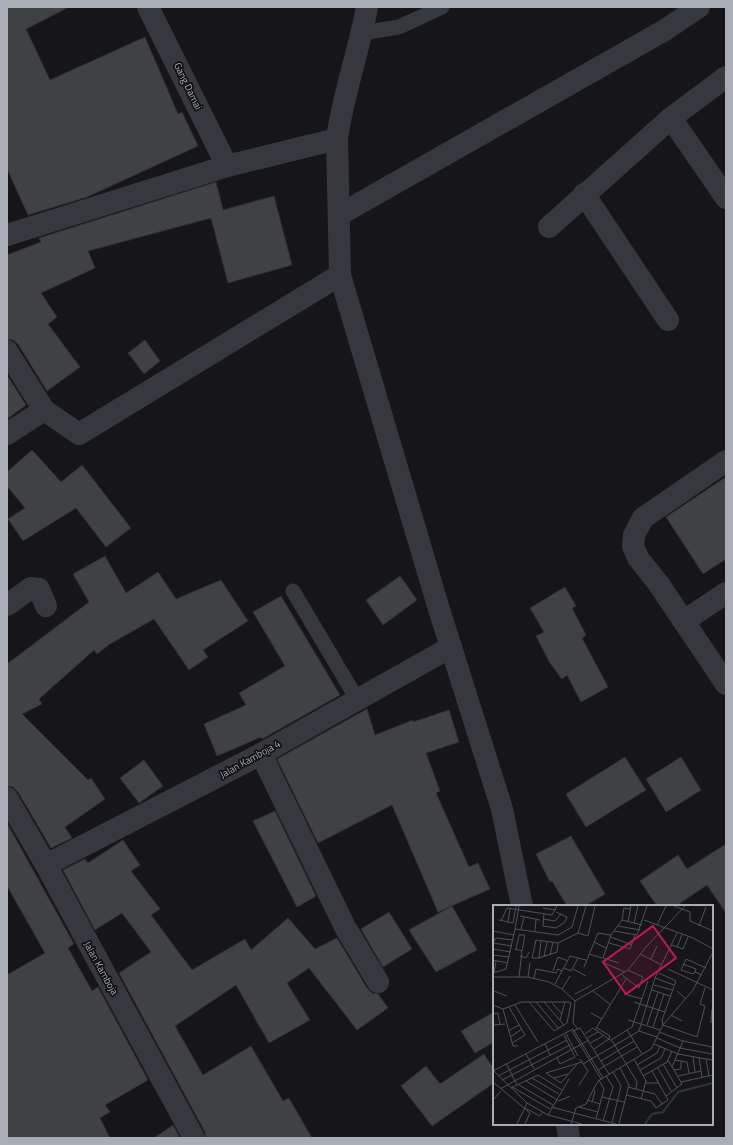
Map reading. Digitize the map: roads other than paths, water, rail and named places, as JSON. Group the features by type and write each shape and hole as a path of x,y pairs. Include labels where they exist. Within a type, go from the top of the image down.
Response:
{"street":[{"name":"Gang Damai","path":"148,7 227,166"},
{"path":"367,7 362,33 339,122 337,138 340,275 451,647 502,809 522,905"},
{"path":"339,215 665,30 699,7"},
{"path":"549,227 584,194 671,118 726,77"},
{"path":"671,118 726,198"},
{"path":"7,235 227,166 337,138"},
{"path":"584,194 668,320"},
{"path":"7,350 44,410 79,434 340,275"},
{"path":"7,434 44,410"},
{"path":"726,461 643,518 634,535 633,546 638,558 658,583 726,684"},
{"path":"7,605 32,588 36,588 39,589 46,606"},
{"path":"684,621 726,593"},
{"name":"Jalan Kamboja 4","path":"46,865 261,754 451,647"},
{"path":"261,754 345,927 378,982"},
{"name":"Jalan Kamboja","path":"7,798 46,865 194,1138"},
{"path":"567,1125 569,1138"}],"lane":[{"path":"362,33 399,27 442,7"},
{"path":"293,591 357,699"}]}
